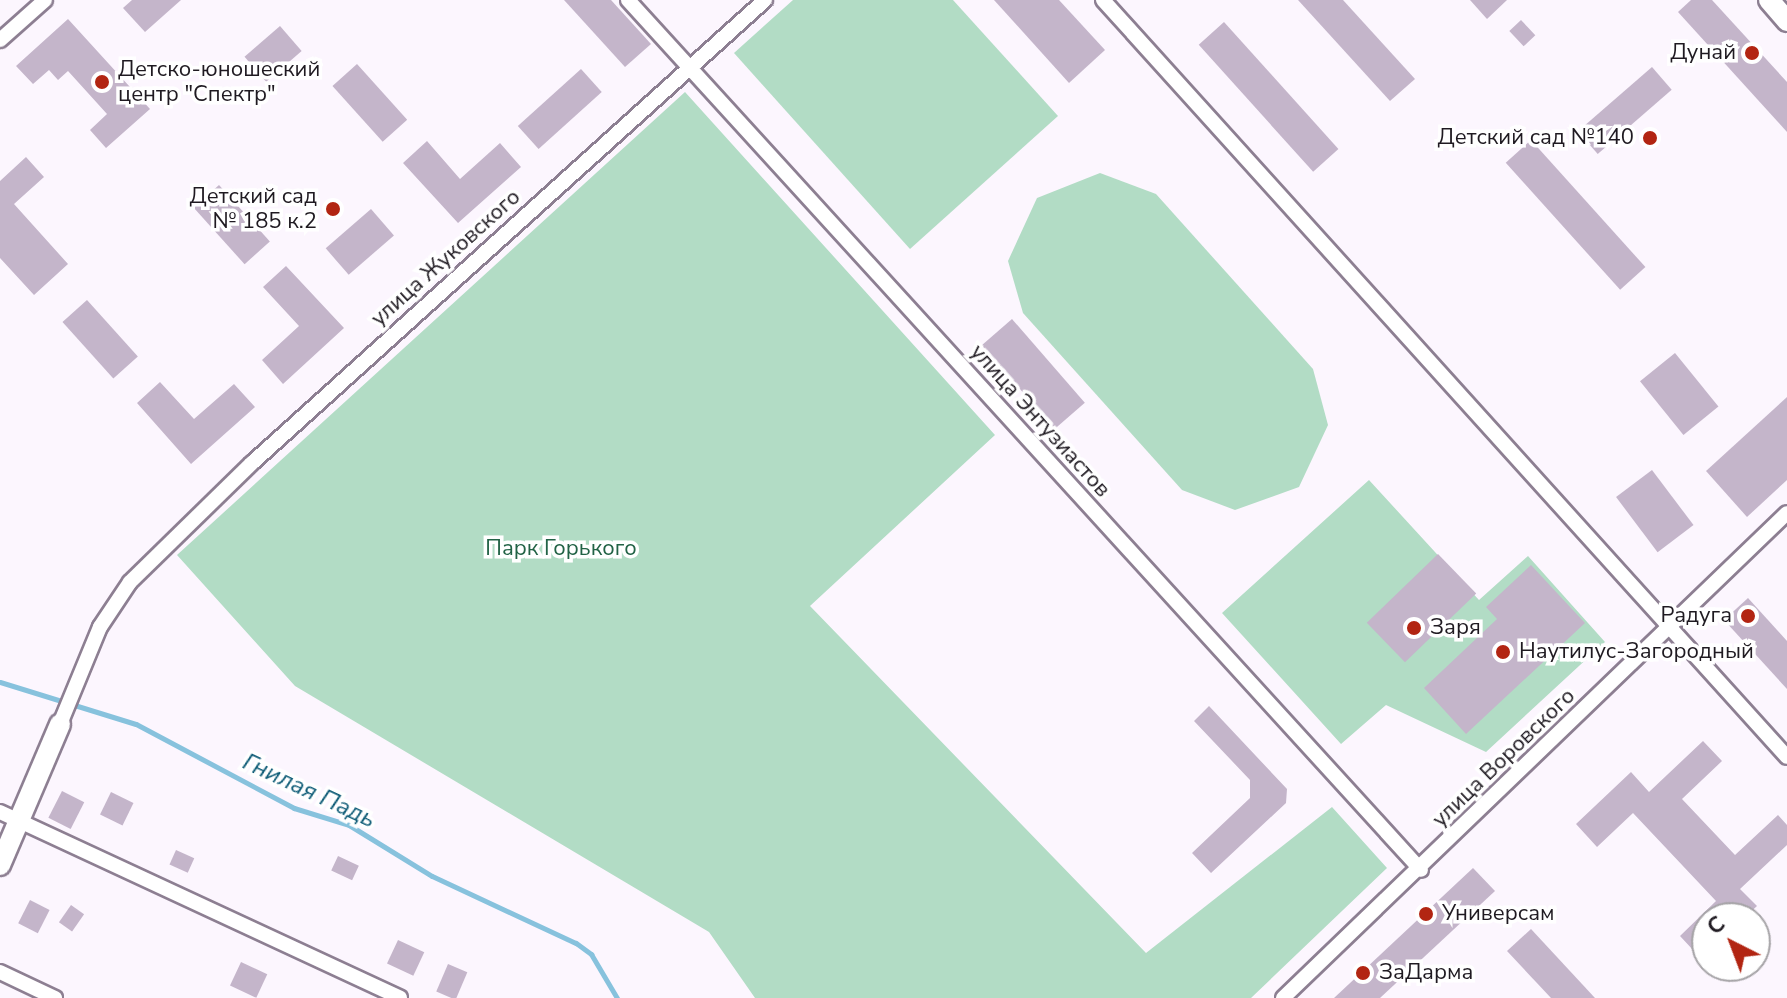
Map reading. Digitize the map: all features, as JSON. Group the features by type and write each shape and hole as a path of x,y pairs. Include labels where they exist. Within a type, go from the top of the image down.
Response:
{"street":[{"path":"0,40 45,0"},
{"name":"улица Энтузиастов","path":"628,0 1421,870"},
{"name":"улица Жуковского","path":"60,724 100,627 130,582 765,0"},
{"path":"1103,0 1787,757"},
{"path":"1769,0 1787,21"},
{"name":"улица Воровского","path":"1283,998 1421,870 1787,513"},
{"path":"0,865 10,816 60,724"},
{"path":"10,816 400,998"},
{"path":"0,972 55,998"}],"green space":[{"path":"793,0 953,0 1058,116 910,249 734,53"},
{"name":"Парк Горького","path":"685,92 995,435 810,606 1146,953 1332,807 1387,868 1251,998 755,998 709,932 295,686 177,555"},
{"path":"1100,173 1156,194 1313,369 1328,425 1299,487 1235,510 1182,490 1023,313 1008,261 1037,198"},
{"name":"Заря","path":"1369,480 1479,600 1528,556 1605,642 1486,752 1386,705 1341,744 1222,613"}],"building":[{"path":"132,0 181,0 145,32 123,8"},
{"path":"564,0 611,0 651,44 625,67"},
{"path":"994,0 1059,0 1105,50 1069,83"},
{"path":"1298,0 1343,0 1415,79 1390,101"},
{"path":"1470,0 1507,0 1487,19"},
{"path":"1691,0 1712,0 1787,82 1787,132 1678,12"},
{"name":"Детско-юношеский центр \"Спектр\"","path":"68,19 150,109 106,148 90,130 107,114 68,71 58,80 49,70 33,84 16,66"},
{"path":"1521,20 1535,35 1524,46 1509,31"},
{"path":"1224,22 1338,149 1313,172 1199,45"},
{"path":"280,26 302,51 266,82 245,57"},
{"path":"357,64 407,120 383,142 332,86"},
{"path":"1652,67 1672,90 1598,154 1578,131"},
{"path":"581,69 602,92 539,149 518,126"},
{"path":"1531,140 1645,267 1620,290 1506,163"},
{"path":"427,141 460,179 500,143 521,167 458,223 403,163"},
{"path":"26,157 44,177 14,204 68,264 34,295 0,258 0,181"},
{"path":"219,185 270,241 245,264 194,208"},
{"path":"371,209 394,235 349,275 326,248"},
{"path":"286,266 344,328 283,384 262,360 299,326 263,287"},
{"path":"87,300 138,356 113,379 62,322"},
{"path":"1012,319 1085,403 1055,429 982,345"},
{"path":"1675,353 1718,407 1683,435 1640,381"},
{"path":"160,382 194,419 234,384 255,407 191,464 137,403"},
{"path":"1787,397 1787,480 1747,517 1706,471"},
{"path":"1652,470 1694,525 1658,552 1616,497"},
{"path":"1438,554 1476,594 1405,662 1367,623"},
{"path":"1531,565 1585,623 1466,734 1424,688 1497,619 1486,607"},
{"path":"1748,598 1787,641 1787,689 1724,620"},
{"path":"1209,706 1287,789 1286,803 1211,873 1192,853 1250,798 1250,780 1194,721"},
{"path":"1703,741 1722,761 1682,799 1735,855 1778,815 1787,825 1787,845 1740,889 1753,902 1715,902 1633,813 1597,847 1576,824 1631,772 1649,792"},
{"path":"62,791 84,802 71,829 48,818"},
{"path":"111,792 133,803 123,825 100,814"},
{"path":"176,850 194,858 188,873 169,865"},
{"path":"338,856 359,866 352,880 331,871"},
{"path":"1473,868 1495,891 1380,998 1334,998"},
{"path":"30,900 50,910 38,933 18,923"},
{"path":"71,905 84,914 72,931 59,922"},
{"path":"1691,925 1691,948 1680,936"},
{"path":"1531,929 1595,998 1551,998 1507,951"},
{"path":"398,940 424,952 413,976 387,964"},
{"path":"241,962 267,974 256,998 230,986"},
{"path":"448,964 467,972 456,998 436,992"}],"waterway":[{"name":"Гнилая Падь","path":"0,682 136,724 294,808 349,825 432,876 576,943 591,954 617,998"}],"place":[{"name":"Дунай","path":"1752,53"},
{"name":"Детско-юношеский центр \"Спектр\"","path":"102,82"},
{"name":"Детский сад №140","path":"1650,138"},
{"name":"Детский сад № 185 к.2","path":"333,209"},
{"name":"Радуга","path":"1748,616"},
{"name":"Заря","path":"1414,628"},
{"name":"Наутилус-Загородный","path":"1503,652"},
{"name":"Универсам","path":"1426,914"},
{"name":"ЗаДарма","path":"1363,973"}]}
